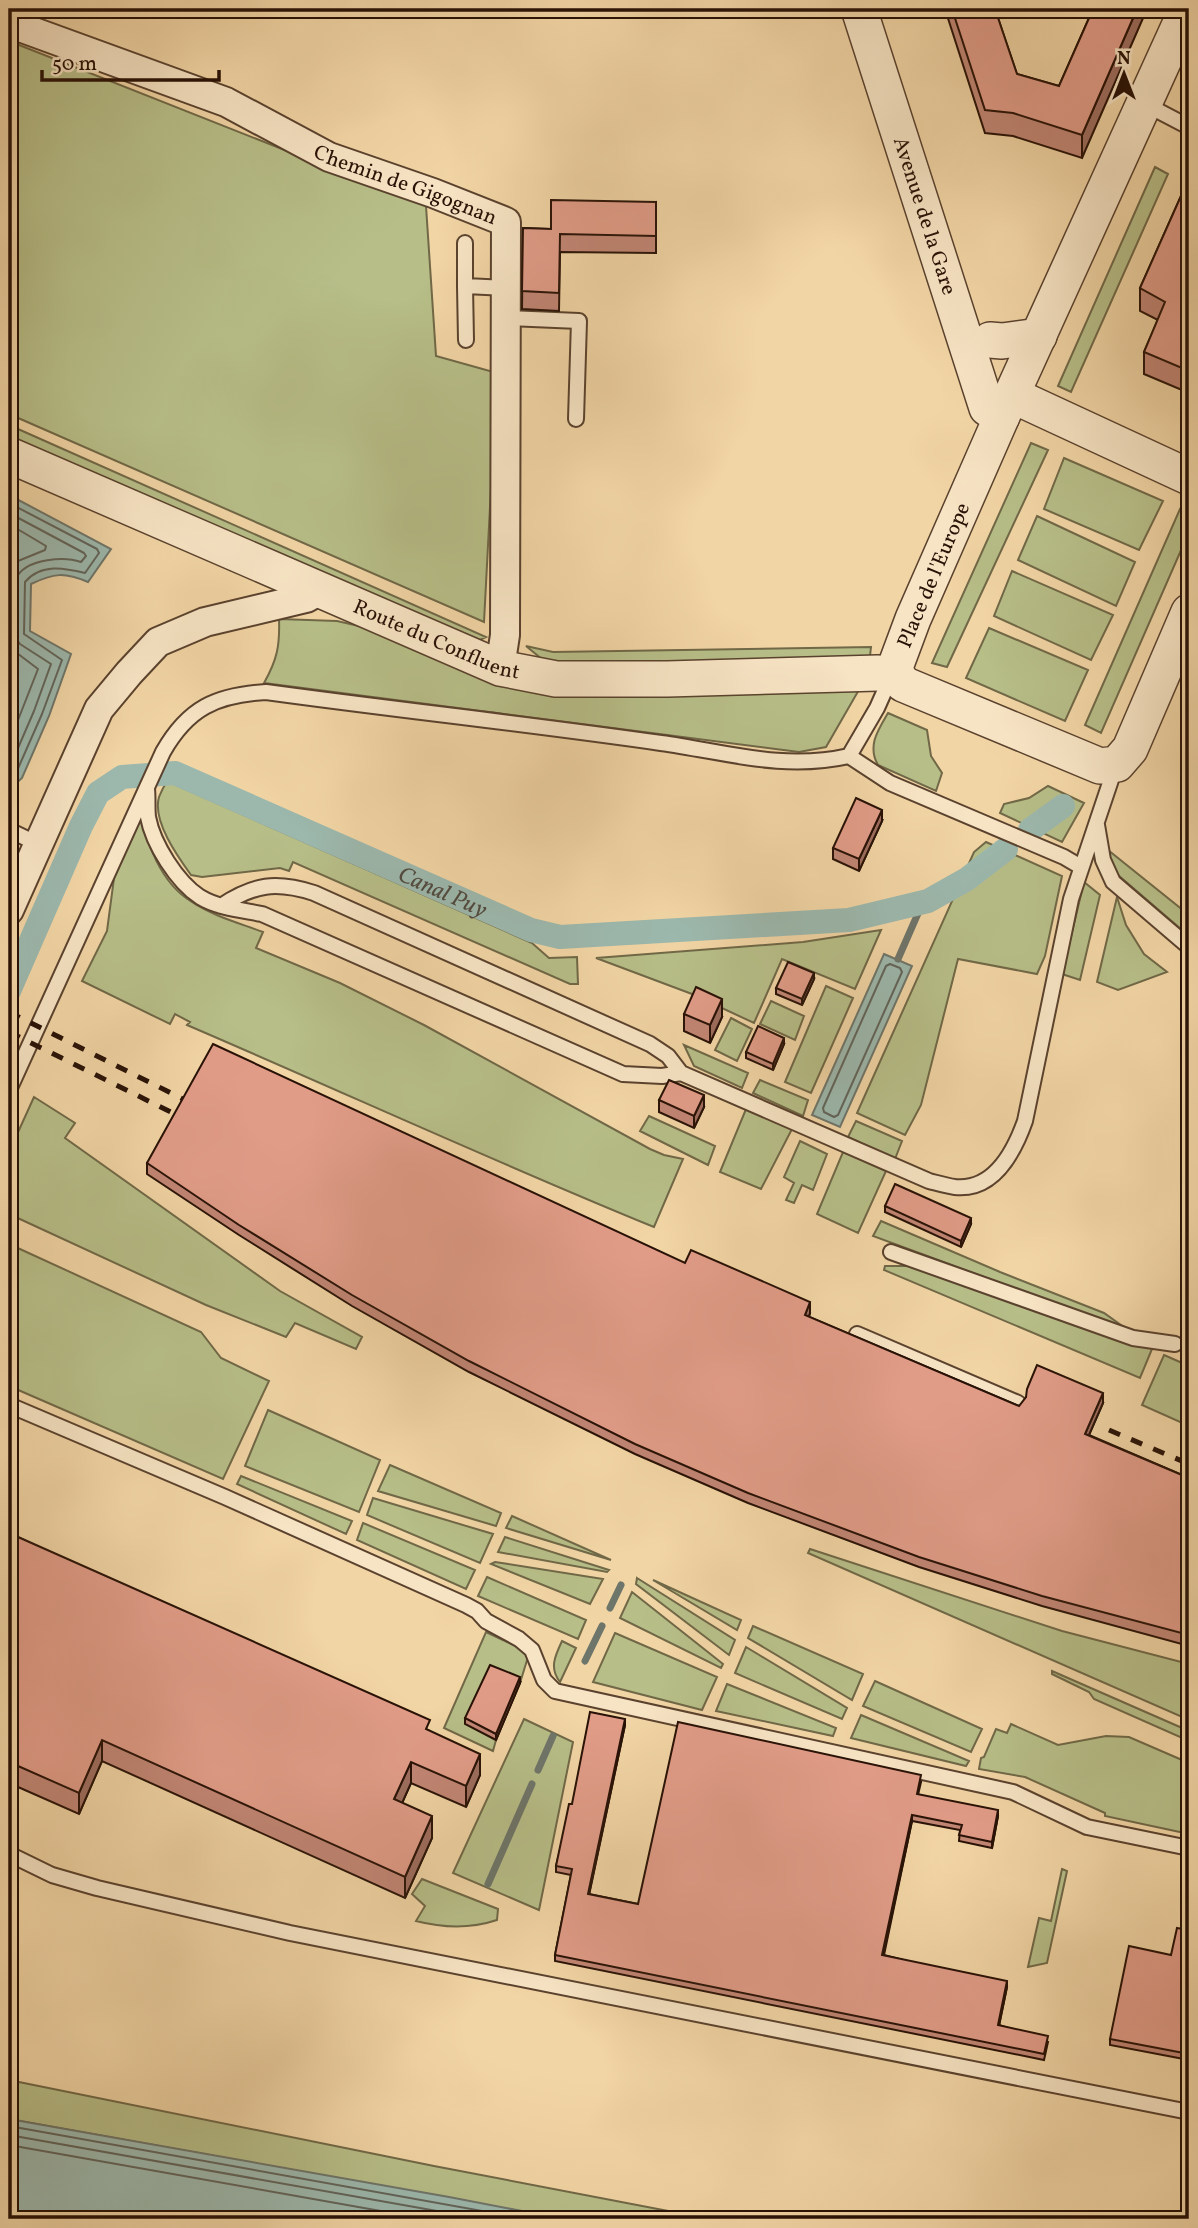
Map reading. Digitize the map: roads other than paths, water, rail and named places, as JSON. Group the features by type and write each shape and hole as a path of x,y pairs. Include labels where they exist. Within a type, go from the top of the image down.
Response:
{"street":[{"name":"Avenue de la Gare","path":"859,9 988,408 1007,405 1003,379 883,9"},
{"name":"Place de l'Europe","path":"1117,764 1100,766 945,703 903,684 886,672 1186,16"},
{"name":"Chemin de Gigognan","path":"9,23 226,102 329,157 506,222 505,635 500,668"},
{"path":"990,340 1039,336"},
{"path":"1007,405 1189,477"},
{"name":"Route du Confluent","path":"9,455 500,668 556,679 680,679 886,672"},
{"path":"9,910 99,709 159,642 205,622 306,598 320,590"},
{"path":"1117,764 1130,749 1189,612"}],"lane":[{"path":"1144,103 1189,127"},
{"path":"465,243 466,341"},
{"path":"465,286 507,288"},
{"path":"507,318 579,321 576,419"},
{"path":"849,756 877,708 886,672"},
{"path":"9,1090 163,752 187,718 202,707 222,698 243,693 265,692 662,743 784,763 823,762 849,756 890,783 1064,857 1081,867"},
{"path":"221,906 242,891 268,886 289,885 314,894 650,1044 668,1056 681,1073 929,1181 958,1187 981,1183 997,1172 1017,1143 1025,1121 1072,899 1117,764"},
{"path":"147,785 149,818 163,854 182,882 200,897 221,906 262,914 623,1074 662,1076 681,1073"},
{"path":"1097,820 1101,852 1113,882 1189,947"},
{"path":"9,830 40,845"},
{"path":"891,1252 1133,1338 1175,1344"},
{"path":"857,1334 1018,1402"},
{"path":"9,1405 225,1497 466,1605 532,1650 544,1680 555,1691 1013,1792 1087,1827 1189,1848"},
{"path":"9,1854 52,1875 97,1888 290,1933 1189,2112"}],"water":[{"path":"9,495 111,549 88,582 59,575 31,584 30,631 71,654 49,716 22,778 11,788 9,787"},
{"path":"884,954 912,966 840,1127 812,1115"},
{"path":"9,2119 449,2197 563,2219 9,2219"}],"waterway":[{"name":"Canal Puy","path":"9,991 98,793 122,777 175,773 531,930 560,937 849,920 928,901 967,879 1006,849"},
{"name":"Canal Puy","path":"1030,830 1063,806"},
{"path":"898,959 923,902"},
{"path":"610,1608 621,1585"},
{"path":"585,1661 602,1626"},
{"path":"538,1770 553,1736"},
{"path":"488,1884 532,1784"}],"railway":[{"path":"9,1012 199,1107"},
{"path":"9,1032 193,1123"},
{"path":"1109,1430 1189,1464"}]}
